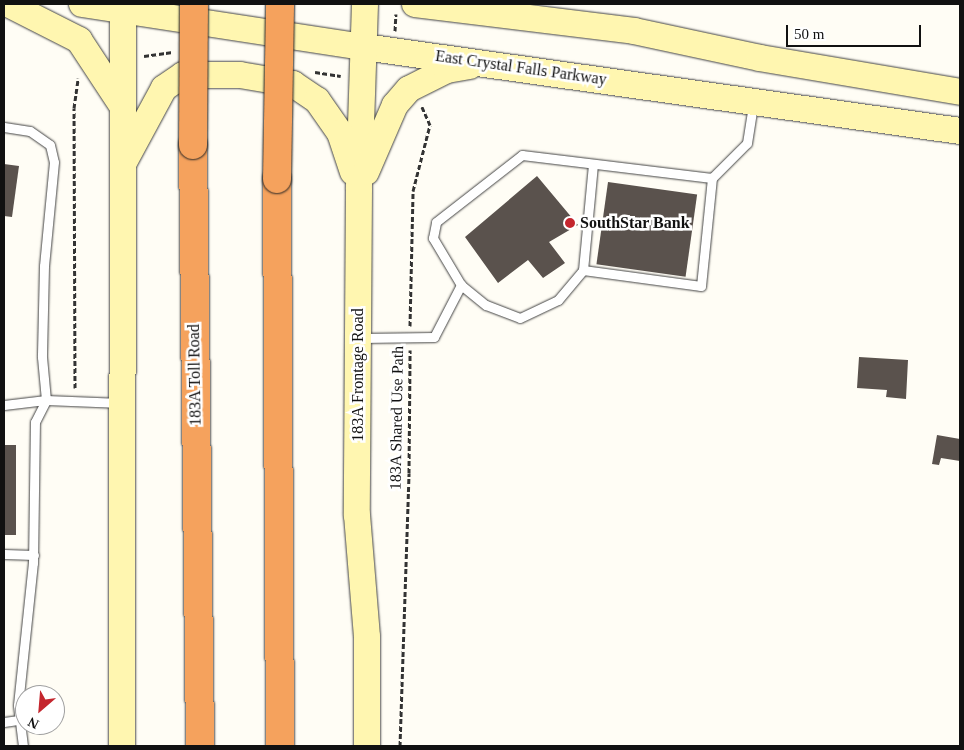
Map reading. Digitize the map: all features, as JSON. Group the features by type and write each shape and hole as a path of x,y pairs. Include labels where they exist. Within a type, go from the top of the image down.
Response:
{"highway":[{"name":"183A Toll Road","path":"194,4 193,145 200,746"},
{"path":"280,4 277,179 280,746"}],"main road":[{"path":"8,4 78,40 121,104"},
{"name":"East Crystal Falls Parkway","path":"82,4 123,7 364,47 753,100 960,131"},
{"name":"183A Frontage Road","path":"365,4 359,189 357,515 367,637 367,746"},
{"path":"415,4 476,8 634,31 760,58 960,92"},
{"path":"122,746 124,403 121,104 123,7"},
{"path":"753,100 760,58"},
{"path":"359,189 395,105 409,89 447,70 486,63"},
{"path":"122,165 164,88 183,75 240,75 293,84 317,100 340,133 359,189"}],"lane":[{"path":"583,270 701,286 712,178 747,144 753,100"},
{"path":"4,127 30,131 50,145 54,162 44,266 42,356 46,400 35,422 34,555 20,685"},
{"path":"593,164 583,270 558,300 520,318 486,305 461,285 433,238 436,222 522,155 712,178"},
{"path":"358,338 434,337 461,285"},
{"path":"4,405 76,399 124,403"},
{"path":"4,554 34,555"}],"path":[{"path":"76,399 76,117 74,108 78,74"},
{"name":"183A Shared Use Path","path":"400,746 409,473 413,191 430,125 419,103"}],"building":[{"path":"4,164 19,166 12,217 4,216"},
{"path":"537,176 578,225 549,242 565,263 543,278 528,260 498,283 465,237"},
{"path":"608,182 697,195 686,277 596,264"},
{"path":"859,357 908,360 906,399 886,397 887,390 857,388"},
{"path":"937,435 960,439 960,461 941,458 939,465 932,464"},
{"path":"4,445 16,445 16,535 4,535"}],"place":[{"name":"SouthStar Bank","path":"570,223"}]}
